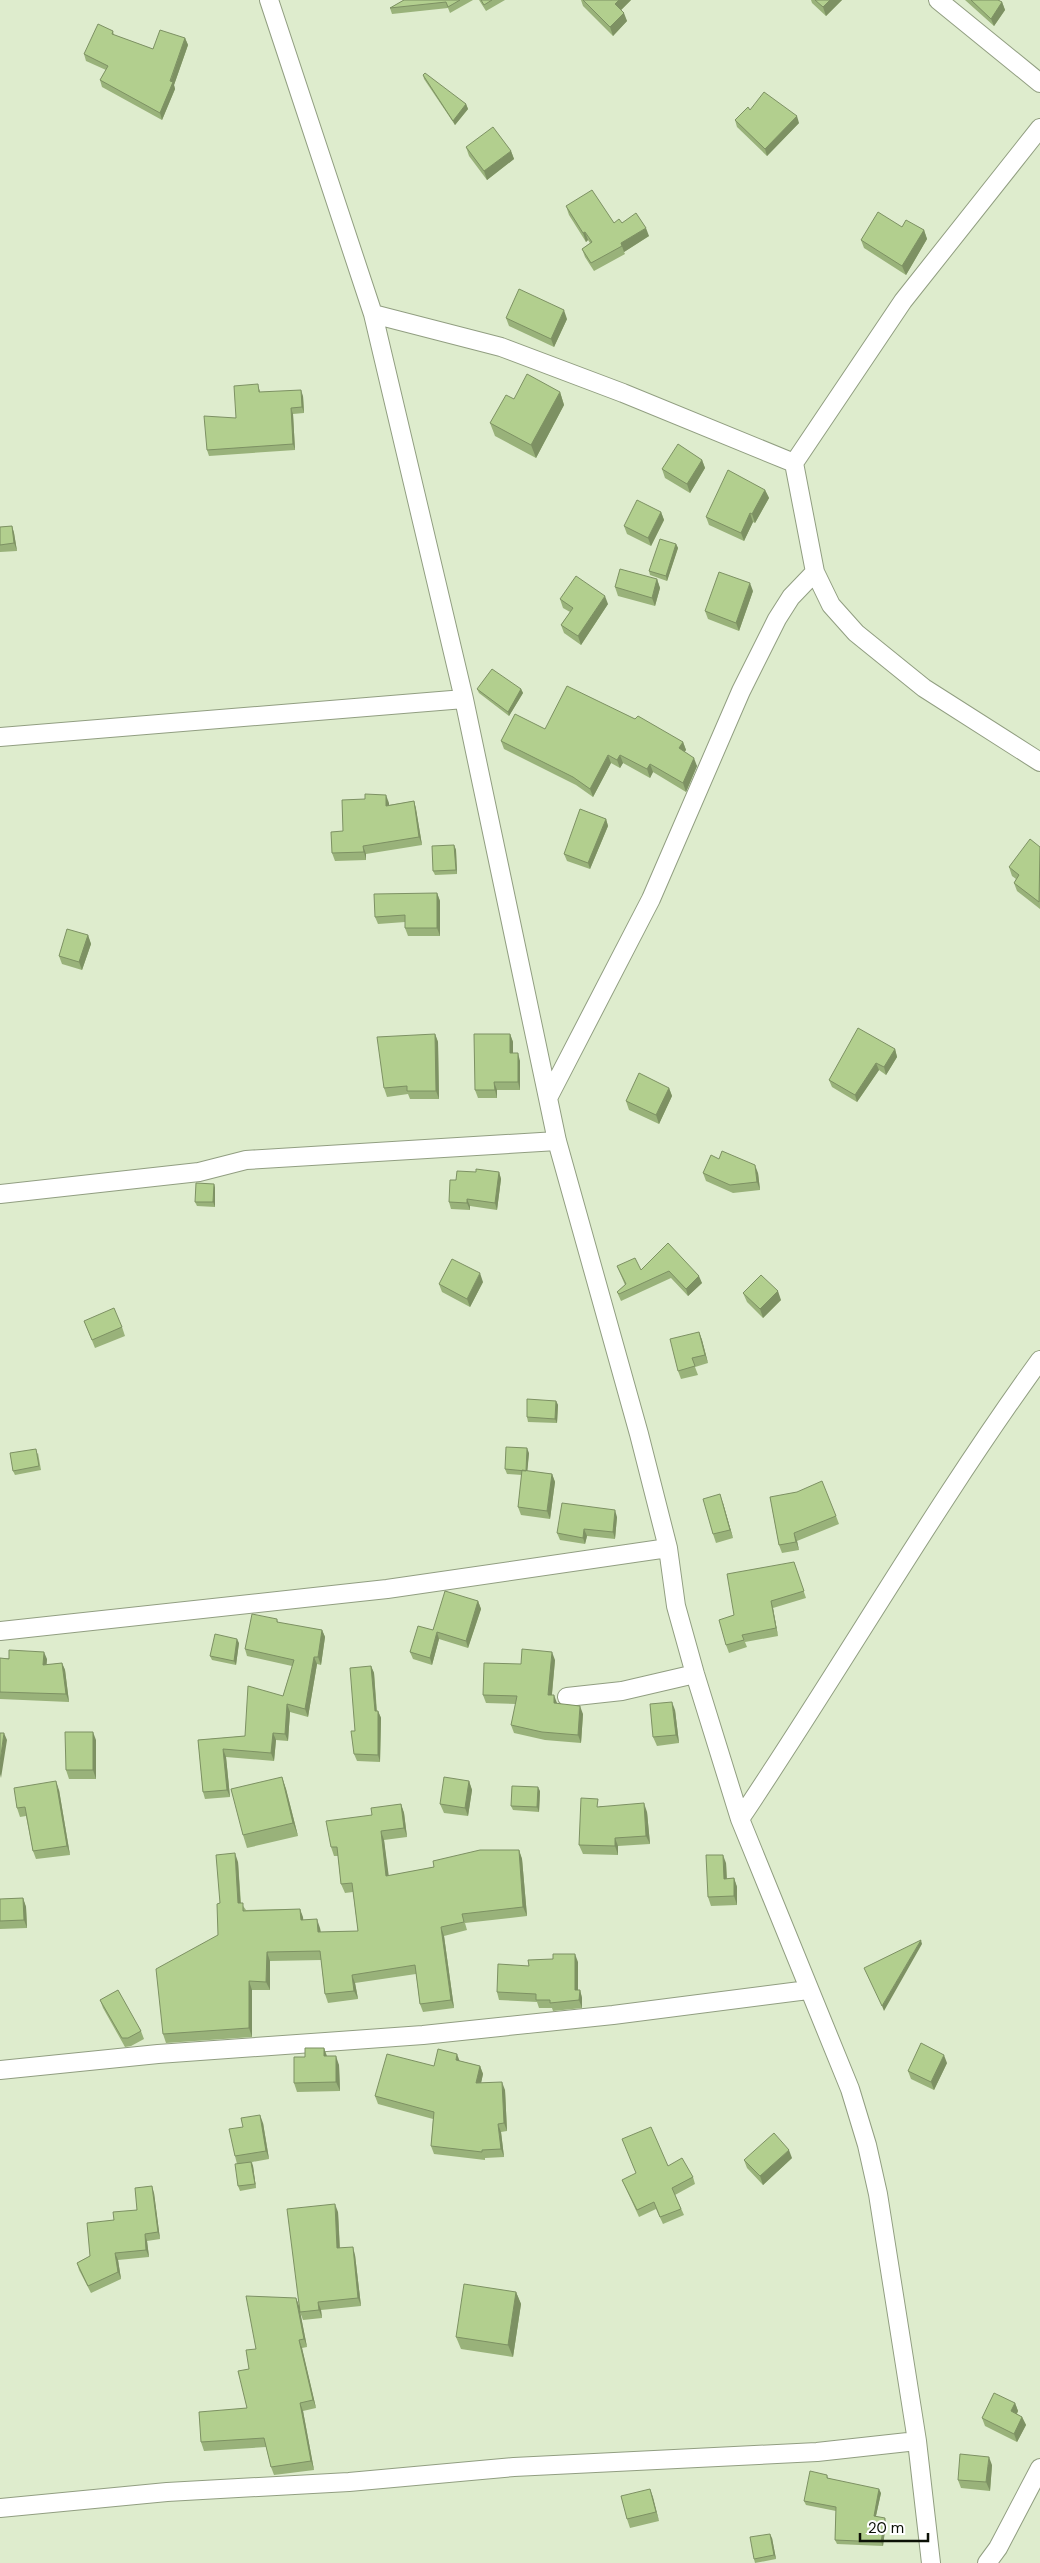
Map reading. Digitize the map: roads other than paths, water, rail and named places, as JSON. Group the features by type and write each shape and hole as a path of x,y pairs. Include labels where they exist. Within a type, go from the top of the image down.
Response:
{"street":[{"path":"269,0 373,314 464,700 557,1141 639,1434 668,1548 676,1606 740,1819 808,1990 850,2089 867,2145 878,2194 917,2441 931,2563"},
{"path":"938,0 1040,83"},
{"path":"1040,128 903,301 794,463 815,572 831,605 856,633 924,688 1040,762"},
{"path":"373,314 500,347 623,393 794,463"},
{"path":"548,1098 651,899 741,691 777,619 791,597 815,572"},
{"path":"0,737 464,700"},
{"path":"0,1194 199,1172 246,1160 557,1141"},
{"path":"740,1819 792,1742 904,1561 1040,1360"},
{"path":"0,1631 386,1589 668,1548"},
{"path":"567,1697 622,1691 695,1674"},
{"path":"0,2070 158,2054 423,2035 613,2015 808,1990"},
{"path":"0,2508 167,2492 349,2482 514,2467 817,2452 917,2441"},
{"path":"987,2563 998,2548 1040,2468"}]}
